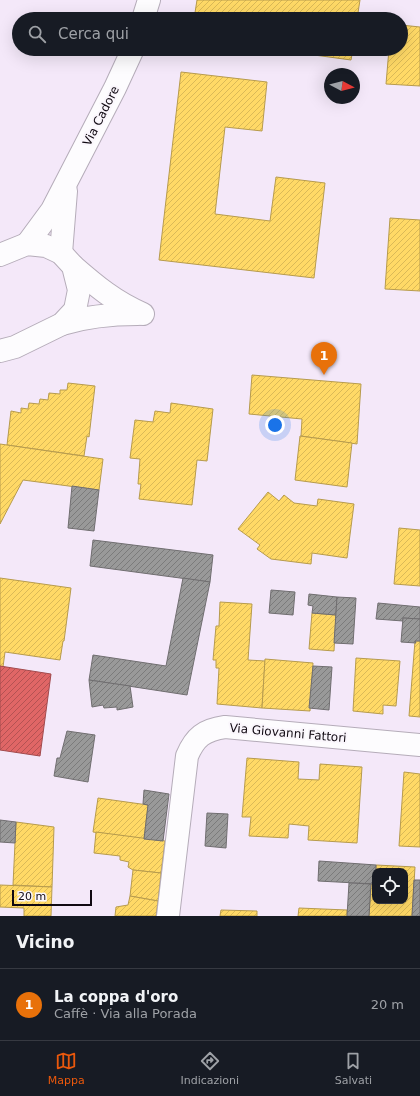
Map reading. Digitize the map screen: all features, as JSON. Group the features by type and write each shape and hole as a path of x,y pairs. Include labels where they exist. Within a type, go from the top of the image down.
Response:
{"street":[{"path":"145,12 149,0"},
{"name":"Via Cadore","path":"27,244 52,210 115,88 130,56"},
{"name":"Via Cadore","path":"62,324 75,310 79,290 67,259 67,182"},
{"path":"0,255 27,244 46,246 67,259 109,296 123,306 143,314 111,314 85,317 62,324 15,348 0,351"},
{"name":"Via Giovanni Fattori","path":"168,916 187,756 192,744 201,735 212,729 225,727 420,744"}],"building: Abitazioni":[{"path":"197,0 360,0 358,12 195,12"},
{"path":"408,26 420,27 420,86 386,84 388,56 408,56"},
{"path":"322,56 352,56 351,60"},
{"path":"181,72 267,82 262,131 225,127 215,214 270,221 276,177 325,183 314,278 159,260"},
{"path":"390,218 420,220 420,291 385,289"},
{"path":"252,375 361,384 357,444 301,436 302,419 249,414"},
{"path":"68,383 95,386 89,437 87,436 84,456 7,445 11,411 21,413 21,408 28,409 29,403 39,404 40,399 48,400 49,393 60,394 60,390 67,390"},
{"path":"171,403 213,409 207,461 197,460 192,505 139,499 141,484 138,484 140,459 130,458 135,420 153,422 155,411 170,413"},
{"path":"300,436 352,443 347,487 295,480"},
{"path":"0,444 103,459 99,490 23,480 0,524"},
{"path":"268,492 279,501 284,495 294,503 317,506 318,499 354,504 347,558 312,553 311,564 271,559 257,549 260,545 238,529"},
{"path":"399,528 420,530 420,586 394,584"},
{"path":"0,578 71,588 60,660 5,652 3,667 0,666"},
{"path":"220,602 252,604 248,660 265,661 262,708 217,704 219,668 216,668 216,660 213,660 216,626 219,626"},
{"path":"312,613 336,615 334,651 309,649"},
{"path":"415,641 420,641 420,717 409,716"},
{"path":"356,658 400,661 396,706 383,705 383,714 353,711"},
{"path":"265,659 313,663 310,711 262,708"},
{"path":"247,758 299,762 298,779 319,780 320,764 362,767 357,843 308,840 309,826 289,824 288,838 249,836 251,817 242,817"},
{"path":"404,772 420,774 420,847 399,846"},
{"path":"98,798 148,805 144,839 93,832"},
{"path":"16,822 54,827 52,887 13,885"},
{"path":"96,832 165,841 161,873 133,870 128,867 129,862 120,860 120,856 94,853"},
{"path":"376,865 415,867 412,916 369,916 371,884 372,904 408,904 408,868 376,868"},
{"path":"133,870 161,873 158,901 130,896"},
{"path":"0,885 52,887 51,916 24,916 24,908 0,907"},
{"path":"130,896 158,901 156,916 115,916 116,907 128,905"},
{"path":"299,908 347,910 347,916 298,916"},
{"path":"221,910 257,911 257,916 220,916"}],"building: Negozi":[{"path":"0,666 51,674 40,756 0,750"}],"building: Industria":[{"path":"72,486 99,490 94,531 68,528"},
{"path":"93,540 213,555 210,582 90,566"},
{"path":"183,578 210,582 187,695 89,680 93,655 166,666"},
{"path":"271,590 295,592 293,615 269,613"},
{"path":"309,594 337,597 336,615 312,613 313,606 308,605"},
{"path":"337,597 356,598 353,644 334,643"},
{"path":"378,603 420,607 420,619 403,618 403,621 376,619"},
{"path":"403,618 420,619 420,641 415,641 416,643 401,642"},
{"path":"313,666 332,667 329,710 309,708"},
{"path":"89,680 130,686 133,707 117,710 117,707 104,708 103,705 92,707"},
{"path":"67,731 95,735 88,782 54,776 57,758 60,758"},
{"path":"144,790 169,794 163,841 144,839 148,805 143,804"},
{"path":"207,813 228,814 226,848 205,846"},
{"path":"0,820 16,822 15,843 0,842"},
{"path":"319,861 376,865 376,868 372,868 372,884 318,881"},
{"path":"414,880 420,880 420,916 412,916"},
{"path":"349,883 371,884 369,916 347,916"}],"place":[{"name":"La coppa d'oro","path":"324,375"}]}
